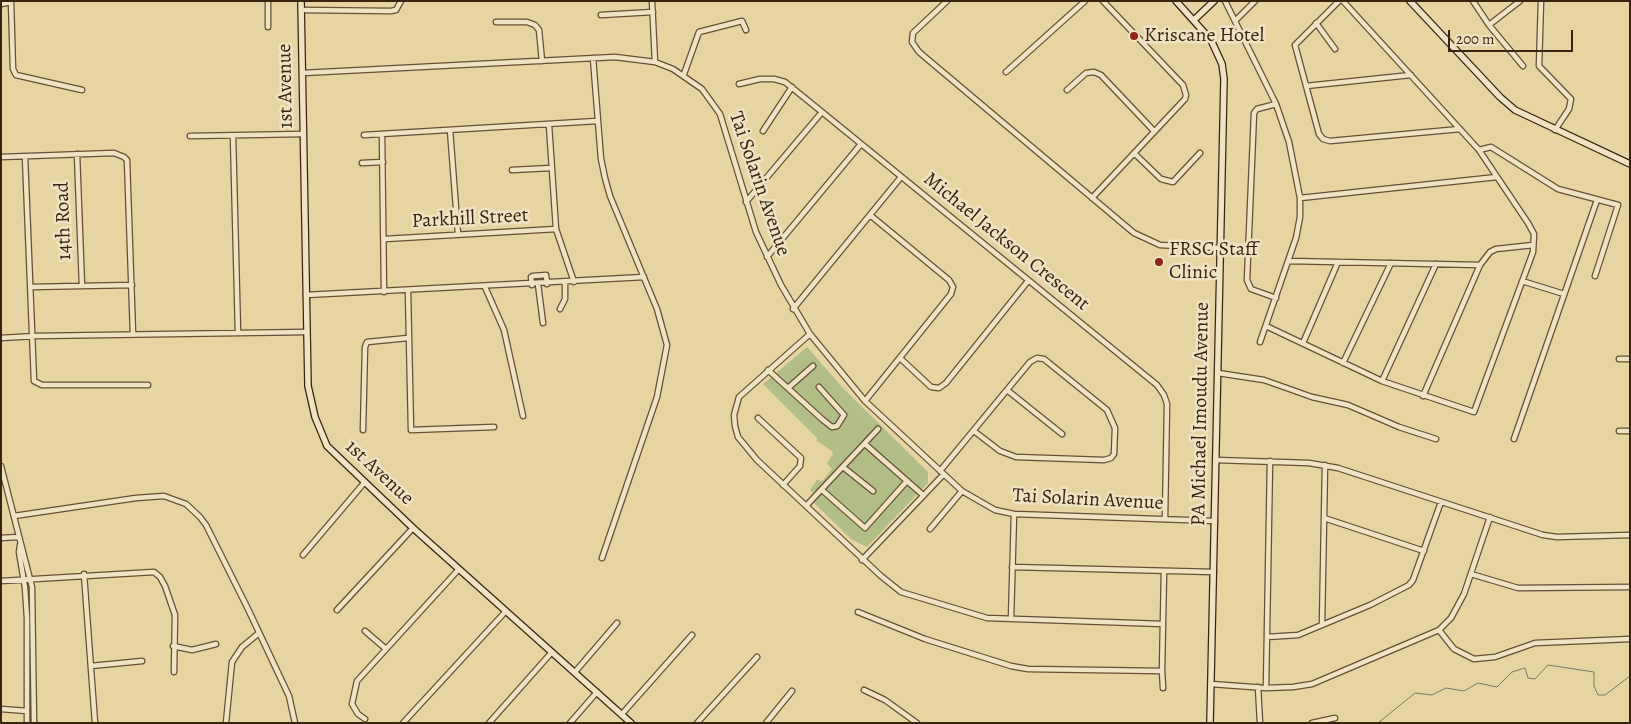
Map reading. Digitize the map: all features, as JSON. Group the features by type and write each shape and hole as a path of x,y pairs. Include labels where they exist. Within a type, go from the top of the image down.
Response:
{"street":[{"path":"268,1 268,27"},
{"name":"1st Avenue","path":"301,1 308,386 315,417 326,446 412,528 631,723"},
{"path":"302,10 391,11 396,10 401,1"},
{"path":"652,1 655,62"},
{"path":"946,1 913,33 912,42 914,47 1134,233 1145,240 1160,245 1221,248"},
{"path":"1006,72 1085,1"},
{"path":"1092,198 1185,99 1186,90 1103,1"},
{"name":"PA Michael Imoudu Avenue","path":"1176,1 1211,40 1218,52 1224,79 1210,723"},
{"path":"1194,20 1214,1"},
{"path":"1225,1 1276,104 1289,142 1300,198 1300,217 1289,260 1260,342"},
{"path":"1236,20 1255,1"},
{"path":"1339,1 1295,45 1319,134 1324,139 1330,141 1460,129"},
{"path":"1266,326 1382,380 1470,412 1477,409 1533,244 1534,234 1528,223 1479,150 1343,1"},
{"path":"1410,1 1500,97 1515,110 1630,164"},
{"path":"1474,1 1489,25 1524,66"},
{"path":"1489,25 1520,1"},
{"path":"1541,1 1539,66 1572,99 1569,109 1555,130"},
{"path":"1,4 11,2 13,69 16,75 82,90"},
{"path":"601,15 653,12"},
{"path":"684,74 699,32 742,21 746,30"},
{"path":"496,22 527,22 535,25 539,30 542,61"},
{"path":"1316,23 1334,49"},
{"name":"Tai Solarin Avenue","path":"303,73 615,57 655,62 684,74 702,89 720,114 746,202 767,257 794,309 810,334 865,401 962,491 995,510 1014,514 1215,521"},
{"path":"593,58 601,159 610,196 644,277 667,344 666,359 657,397 602,558"},
{"path":"1067,90 1086,73 1094,72 1101,75 1154,132"},
{"path":"1306,86 1411,75"},
{"path":"739,84 760,78 774,79 792,87 763,131"},
{"name":"Michael Jackson Crescent","path":"792,87 1158,385 1164,395 1166,404 1165,519"},
{"path":"1276,104 1257,109 1254,113 1247,280 1252,289 1276,298"},
{"path":"746,202 822,112"},
{"path":"364,135 597,121"},
{"path":"549,125 556,229 574,282"},
{"path":"450,130 458,234"},
{"path":"190,136 304,134"},
{"path":"382,134 384,292"},
{"path":"233,136 238,333"},
{"path":"767,257 861,144"},
{"path":"1479,150 1491,147 1558,188 1597,200 1615,203 1618,209 1595,276"},
{"path":"1,157 114,153 120,154 127,160 133,334"},
{"path":"1134,153 1161,179 1173,182 1200,153"},
{"name":"14th Road","path":"77,154 82,286"},
{"path":"24,157 34,381 42,385 148,385"},
{"path":"362,163 383,162"},
{"path":"512,170 551,168"},
{"path":"794,309 901,177"},
{"path":"1300,198 1497,177"},
{"path":"1514,439 1597,200"},
{"path":"865,401 951,294 953,287 949,280 870,215"},
{"name":"Parkhill Street","path":"384,239 556,229"},
{"path":"1423,396 1480,265 1486,256 1496,248 1533,244"},
{"path":"1289,260 1480,265"},
{"path":"1303,343 1338,262"},
{"path":"1343,363 1391,263"},
{"path":"1382,380 1436,264"},
{"path":"532,284 531,277 546,276 547,284"},
{"path":"306,296 408,292 644,277"},
{"path":"900,358 931,387 939,388 946,384 1028,281"},
{"path":"1522,281 1564,294"},
{"path":"560,309 565,299 565,282"},
{"path":"538,284 544,323"},
{"path":"31,287 132,285"},
{"path":"485,287 504,330 523,416"},
{"path":"408,292 411,430 494,427"},
{"path":"1,338 307,332"},
{"path":"810,334 739,397 734,415 735,426 738,437 746,449 862,560 901,592 968,614 987,618 1163,624"},
{"path":"363,430 365,347 367,342 408,338"},
{"path":"862,560 942,473 974,431 1007,390 1030,362 1036,358 1044,359 1107,410 1115,428 1114,454 1104,460 1016,457 1000,451 974,431"},
{"path":"1619,359 1630,359"},
{"path":"788,388 813,366"},
{"path":"768,370 832,427 838,426 844,415 820,388"},
{"path":"1218,374 1264,380 1312,396 1348,405 1399,427 1436,439"},
{"path":"1007,390 1062,434"},
{"path":"758,418 802,461 783,485"},
{"path":"806,506 878,429"},
{"path":"1620,431 1630,431"},
{"path":"865,444 923,495"},
{"path":"1216,460 1270,461 1325,466 1557,537 1630,536"},
{"path":"1266,688 1270,461"},
{"path":"1,466 20,545 19,558 24,578 27,618 27,723"},
{"path":"1322,624 1325,466"},
{"path":"843,467 873,491"},
{"path":"822,490 865,528 907,481"},
{"path":"303,555 364,483"},
{"path":"930,529 962,491"},
{"path":"14,516 136,498 164,496 176,499 193,510 206,525 259,633 289,696 295,723"},
{"path":"1267,637 1298,635 1404,589 1413,580 1441,502"},
{"path":"1012,619 1014,514"},
{"path":"1211,684 1266,688 1312,684 1439,630 1457,609 1472,574 1490,517"},
{"path":"1324,518 1424,550"},
{"path":"337,610 412,528"},
{"path":"1,538 18,537"},
{"path":"20,545 25,552 30,577 34,617 34,723"},
{"path":"1012,567 1214,572"},
{"path":"364,719 358,714 352,704 357,681 459,569"},
{"path":"1163,688 1164,571"},
{"path":"1,580 84,574 154,572 160,577 172,602 175,615 174,672"},
{"path":"84,574 95,723"},
{"path":"1472,574 1518,588 1630,587"},
{"path":"403,723 506,611"},
{"path":"858,612 925,639 1011,666 1028,669 1162,671"},
{"path":"575,672 617,623"},
{"path":"1439,630 1454,649 1474,659 1495,657 1536,642 1630,639"},
{"path":"365,631 386,649"},
{"path":"226,723 232,662 242,647 259,633"},
{"path":"622,714 692,635"},
{"path":"173,646 192,650 216,644"},
{"path":"489,723 552,652"},
{"path":"697,723 757,657"},
{"path":"91,666 142,661"},
{"path":"1258,687 1260,723"},
{"path":"766,723 792,690"},
{"path":"864,690 884,700 917,723"},
{"path":"570,723 597,692"},
{"path":"1,710 27,711"},
{"path":"1312,723 1335,718"}],"green space":[{"path":"807,347 842,387 928,472 928,483 867,547 851,539 809,498 813,493 810,490 817,480 822,481 832,469 827,463 833,454 832,451 817,441 817,438 763,384"}],"waterway":[{"path":"1378,723 1415,693 1432,695 1446,688 1464,691 1478,683 1497,687 1512,672 1525,668 1528,678 1535,679 1548,665 1594,672 1594,686 1598,695 1605,695 1630,676"}],"place":[{"name":"Kriscane Hotel","path":"1134,36"},
{"name":"FRSC Staff Clinic","path":"1159,262"}]}
